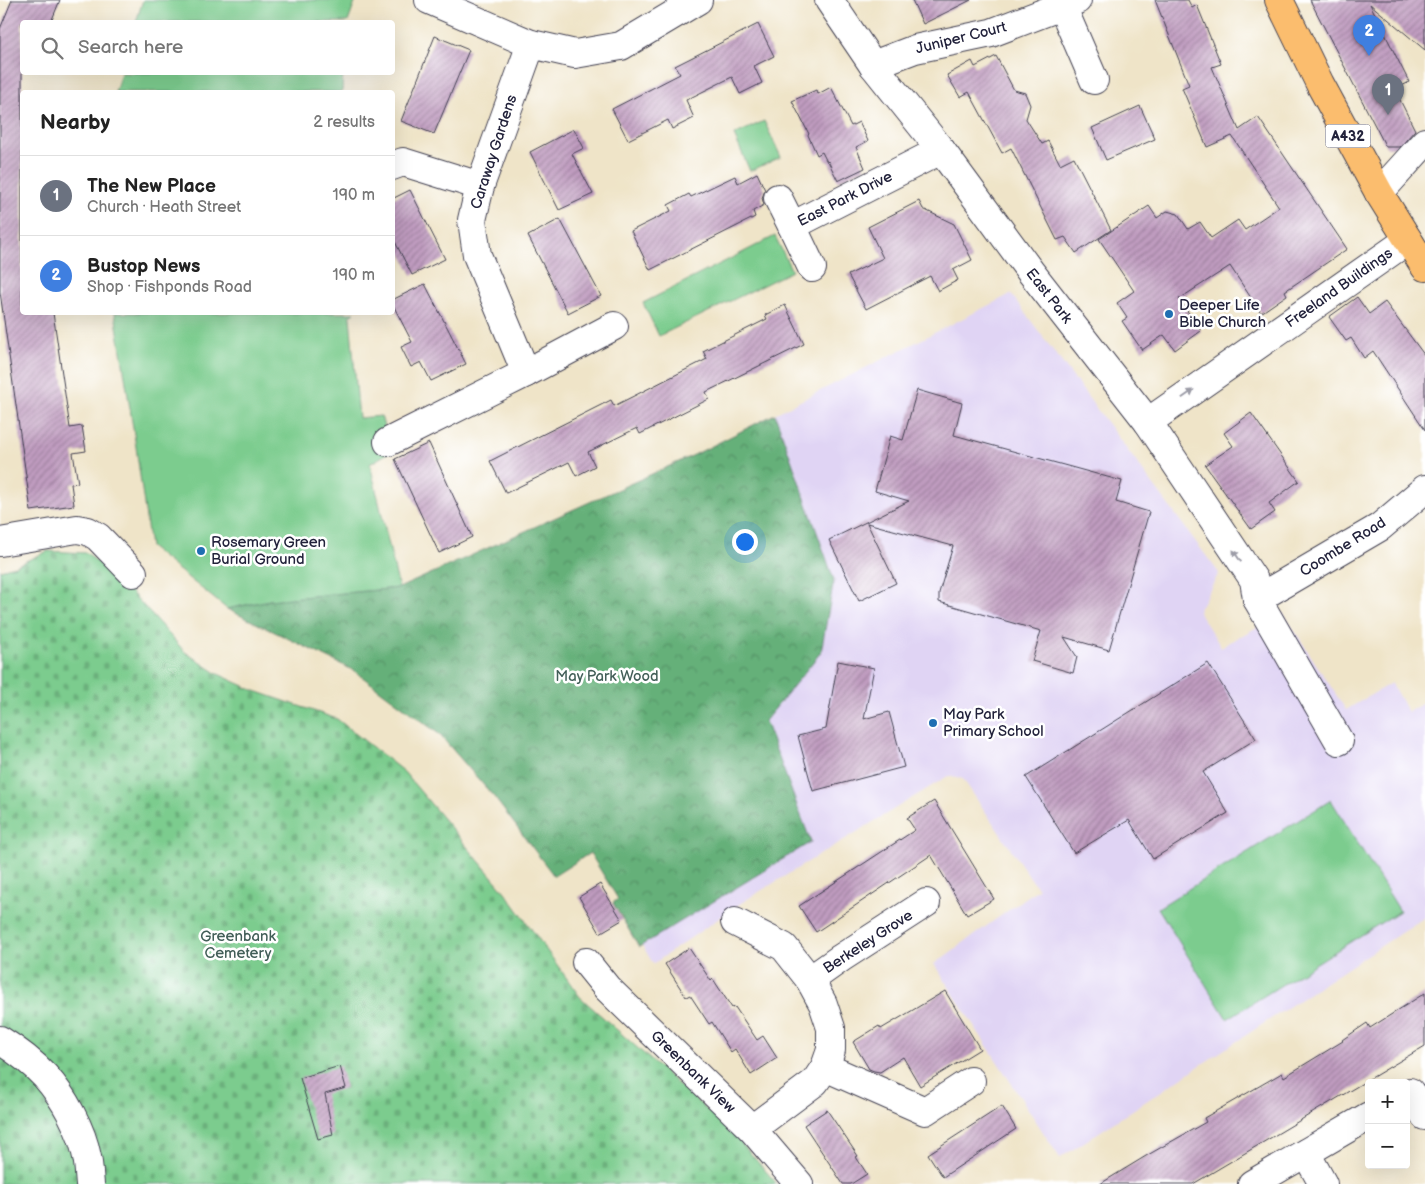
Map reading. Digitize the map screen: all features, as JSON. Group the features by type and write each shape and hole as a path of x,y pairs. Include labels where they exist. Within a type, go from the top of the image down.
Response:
{"main road":[{"name":"A432","path":"1279,0 1320,84 1379,193 1425,267"}],"street":[{"path":"429,0 531,44 575,54 621,46 698,0"},
{"name":"East Park","path":"829,0 873,65 941,150 1030,271 1148,422 1254,580 1257,599 1339,741"},
{"path":"1070,3 1094,80"},
{"name":"Juniper Court","path":"873,65 914,49 991,33 1070,3"},
{"name":"Caraway Gardens","path":"526,373 477,255 472,220 480,186 531,44"},
{"path":"1379,193 1425,142"},
{"name":"East Park Drive","path":"812,268 792,226 941,150"},
{"path":"395,165 402,162 480,186"},
{"path":"778,198 792,226"},
{"name":"Freeland Buildings","path":"1148,422 1408,240"},
{"path":"388,442 526,373 614,326"},
{"name":"Coombe Road","path":"1257,599 1380,527 1425,489"},
{"path":"0,542 77,529 82,530 98,537 133,572"},
{"name":"Berkeley Grove","path":"810,980 926,904"},
{"name":"Berkeley Grove","path":"735,922 784,947 810,980 823,1004 831,1028 831,1050 825,1067 815,1082 752,1130"},
{"name":"Greenbank View","path":"586,962 607,988 752,1130 799,1184"},
{"path":"0,1040 17,1051 45,1076 67,1105 80,1134 87,1156 90,1184"},
{"path":"825,1067 925,1111 971,1081"},
{"path":"1414,1090 1425,1116"},
{"path":"1252,1184 1365,1118"},
{"path":"1306,1153 1323,1184"}],"shaded area":[{"name":"May Park Primary School","path":"1011,294 1219,573 1198,611 1221,647 1283,613 1346,710 1391,683 1408,712 1425,702 1425,917 1060,1158 934,964 1038,889 963,779 948,776 741,903 653,964 643,946 639,947 613,903 618,899 590,853 554,876 494,797 439,734 420,579 694,455"}],"green space":[{"path":"143,0 356,0 349,20 137,20"},
{"path":"120,75 343,75 342,90 116,90"},
{"path":"764,121 781,157 750,171 734,135"},
{"path":"775,236 792,271 659,336 643,303"},
{"path":"115,315 351,315 349,316 359,418 381,416 391,451 370,464 399,588 270,600 227,609 150,547"},
{"name":"May Park Wood","path":"775,414 834,580 821,652 765,721 811,842 639,947 613,903 618,899 590,853 554,876 494,797 439,734 353,670 227,609 270,600 399,588 694,455"},
{"name":"Greenbank Cemetery","path":"48,551 87,553 132,593 185,652 218,674 255,691 337,719 404,772 505,892 580,997 731,1131 777,1184 0,1184 0,570 15,566"},
{"path":"1331,800 1400,911 1227,1019 1158,908"}],"building":[{"path":"12,0 60,0 52,20 20,20 20,75 22,75 22,90 20,90 20,315 53,315 70,428 82,426 86,451 73,453 78,483 71,484 74,505 31,511 0,292 0,29"},
{"path":"912,0 971,0 923,24"},
{"path":"1155,0 1188,0 1192,8 1197,5 1221,64 1212,67 1239,130 1258,117 1347,249 1285,291 1287,295 1261,313 1230,266 1179,299 1201,331 1175,350 1164,335 1142,350 1122,321 1127,318 1117,303 1134,291 1099,239 1149,206 1157,218 1167,211 1178,214 1188,229 1200,222 1211,238 1238,220 1245,230 1279,207 1232,136 1207,147 1182,88 1189,85"},
{"path":"1310,0 1425,0 1425,50 1370,4 1409,82 1395,90 1415,130 1400,147 1386,147"},
{"path":"758,24 774,56 754,66 762,83 740,94 732,77 686,100 694,118 672,129 668,120 628,140 612,109 680,74 675,66"},
{"path":"435,36 469,50 434,134 401,121"},
{"path":"996,56 1014,90 1025,93 1030,105 1026,119 1042,144 1048,141 1060,164 1074,157 1111,230 1076,253 1065,237 1057,240 1011,148 1002,153 969,92 960,97 947,75 972,61 975,67"},
{"path":"831,87 851,126 859,122 868,141 856,147 865,168 838,181 822,152 817,155 809,134 792,101 816,90 818,94"},
{"path":"1140,106 1155,139 1106,160 1092,128"},
{"path":"574,129 584,148 572,154 593,194 559,210 530,152"},
{"path":"757,173 765,190 762,198 764,205 753,211 755,217 650,270 631,231 671,211 668,205 689,194 691,197 735,176 738,183"},
{"path":"410,190 445,259 412,275 395,242 395,198"},
{"path":"919,201 923,209 954,224 972,260 953,270 958,280 938,291 930,276 866,309 848,275 883,258 868,227"},
{"path":"560,219 601,296 568,313 528,236"},
{"path":"425,284 466,364 431,381 421,362 411,367 401,347 412,342 395,309 395,299"},
{"path":"1357,297 1369,314 1385,302 1425,356 1425,430 1373,351 1364,358 1351,338 1346,341 1329,317"},
{"path":"785,305 804,344 706,392 709,399 640,434 637,428 588,452 595,466 576,476 569,462 506,493 490,461 611,400 614,406 707,359 703,351 767,319 765,315"},
{"path":"917,390 962,403 954,435 1122,481 1116,502 1149,512 1109,650 1064,637 1077,657 1073,673 1032,661 1041,631 939,602 939,593 953,546 867,523 896,583 859,601 829,540 909,501 875,491 890,436 903,440"},
{"path":"1251,413 1299,481 1269,503 1275,512 1251,529 1205,465 1233,446 1224,433"},
{"path":"429,443 472,537 439,553 395,459"},
{"path":"838,661 874,668 864,719 889,712 904,767 813,791 798,736 826,729"},
{"path":"1208,663 1256,739 1203,772 1228,813 1153,859 1129,820 1074,853 1026,777"},
{"path":"934,801 994,899 967,915 931,855 816,932 799,906 915,830 907,818"},
{"path":"600,884 622,920 600,933 579,897"},
{"path":"689,948 732,1008 735,1007 757,1040 763,1036 777,1058 751,1075 735,1049 731,1052 712,1022 709,1024 690,995 686,997 665,964"},
{"path":"945,991 980,1049 920,1086 903,1057 880,1072 869,1069 853,1042 879,1026 881,1029"},
{"path":"1425,993 1425,1046 1370,1079 1365,1079 1365,1082 1193,1184 1100,1184 1206,1122 1204,1118 1282,1073 1284,1077 1343,1041 1367,1023 1370,1028"},
{"path":"340,1066 346,1088 325,1094 333,1135 318,1139 300,1078"},
{"path":"1002,1106 1016,1129 943,1177 928,1154"},
{"path":"827,1110 858,1156 856,1157 867,1174 851,1184 843,1184 804,1125"}],"place":[{"name":"Bustop News","path":"1369,56"},
{"name":"The New Place","path":"1388,115"},
{"name":"Deeper Life Bible Church","path":"1169,314"},
{"name":"Rosemary Green Burial Ground","path":"201,551"},
{"name":"May Park Primary School","path":"933,723"}]}
